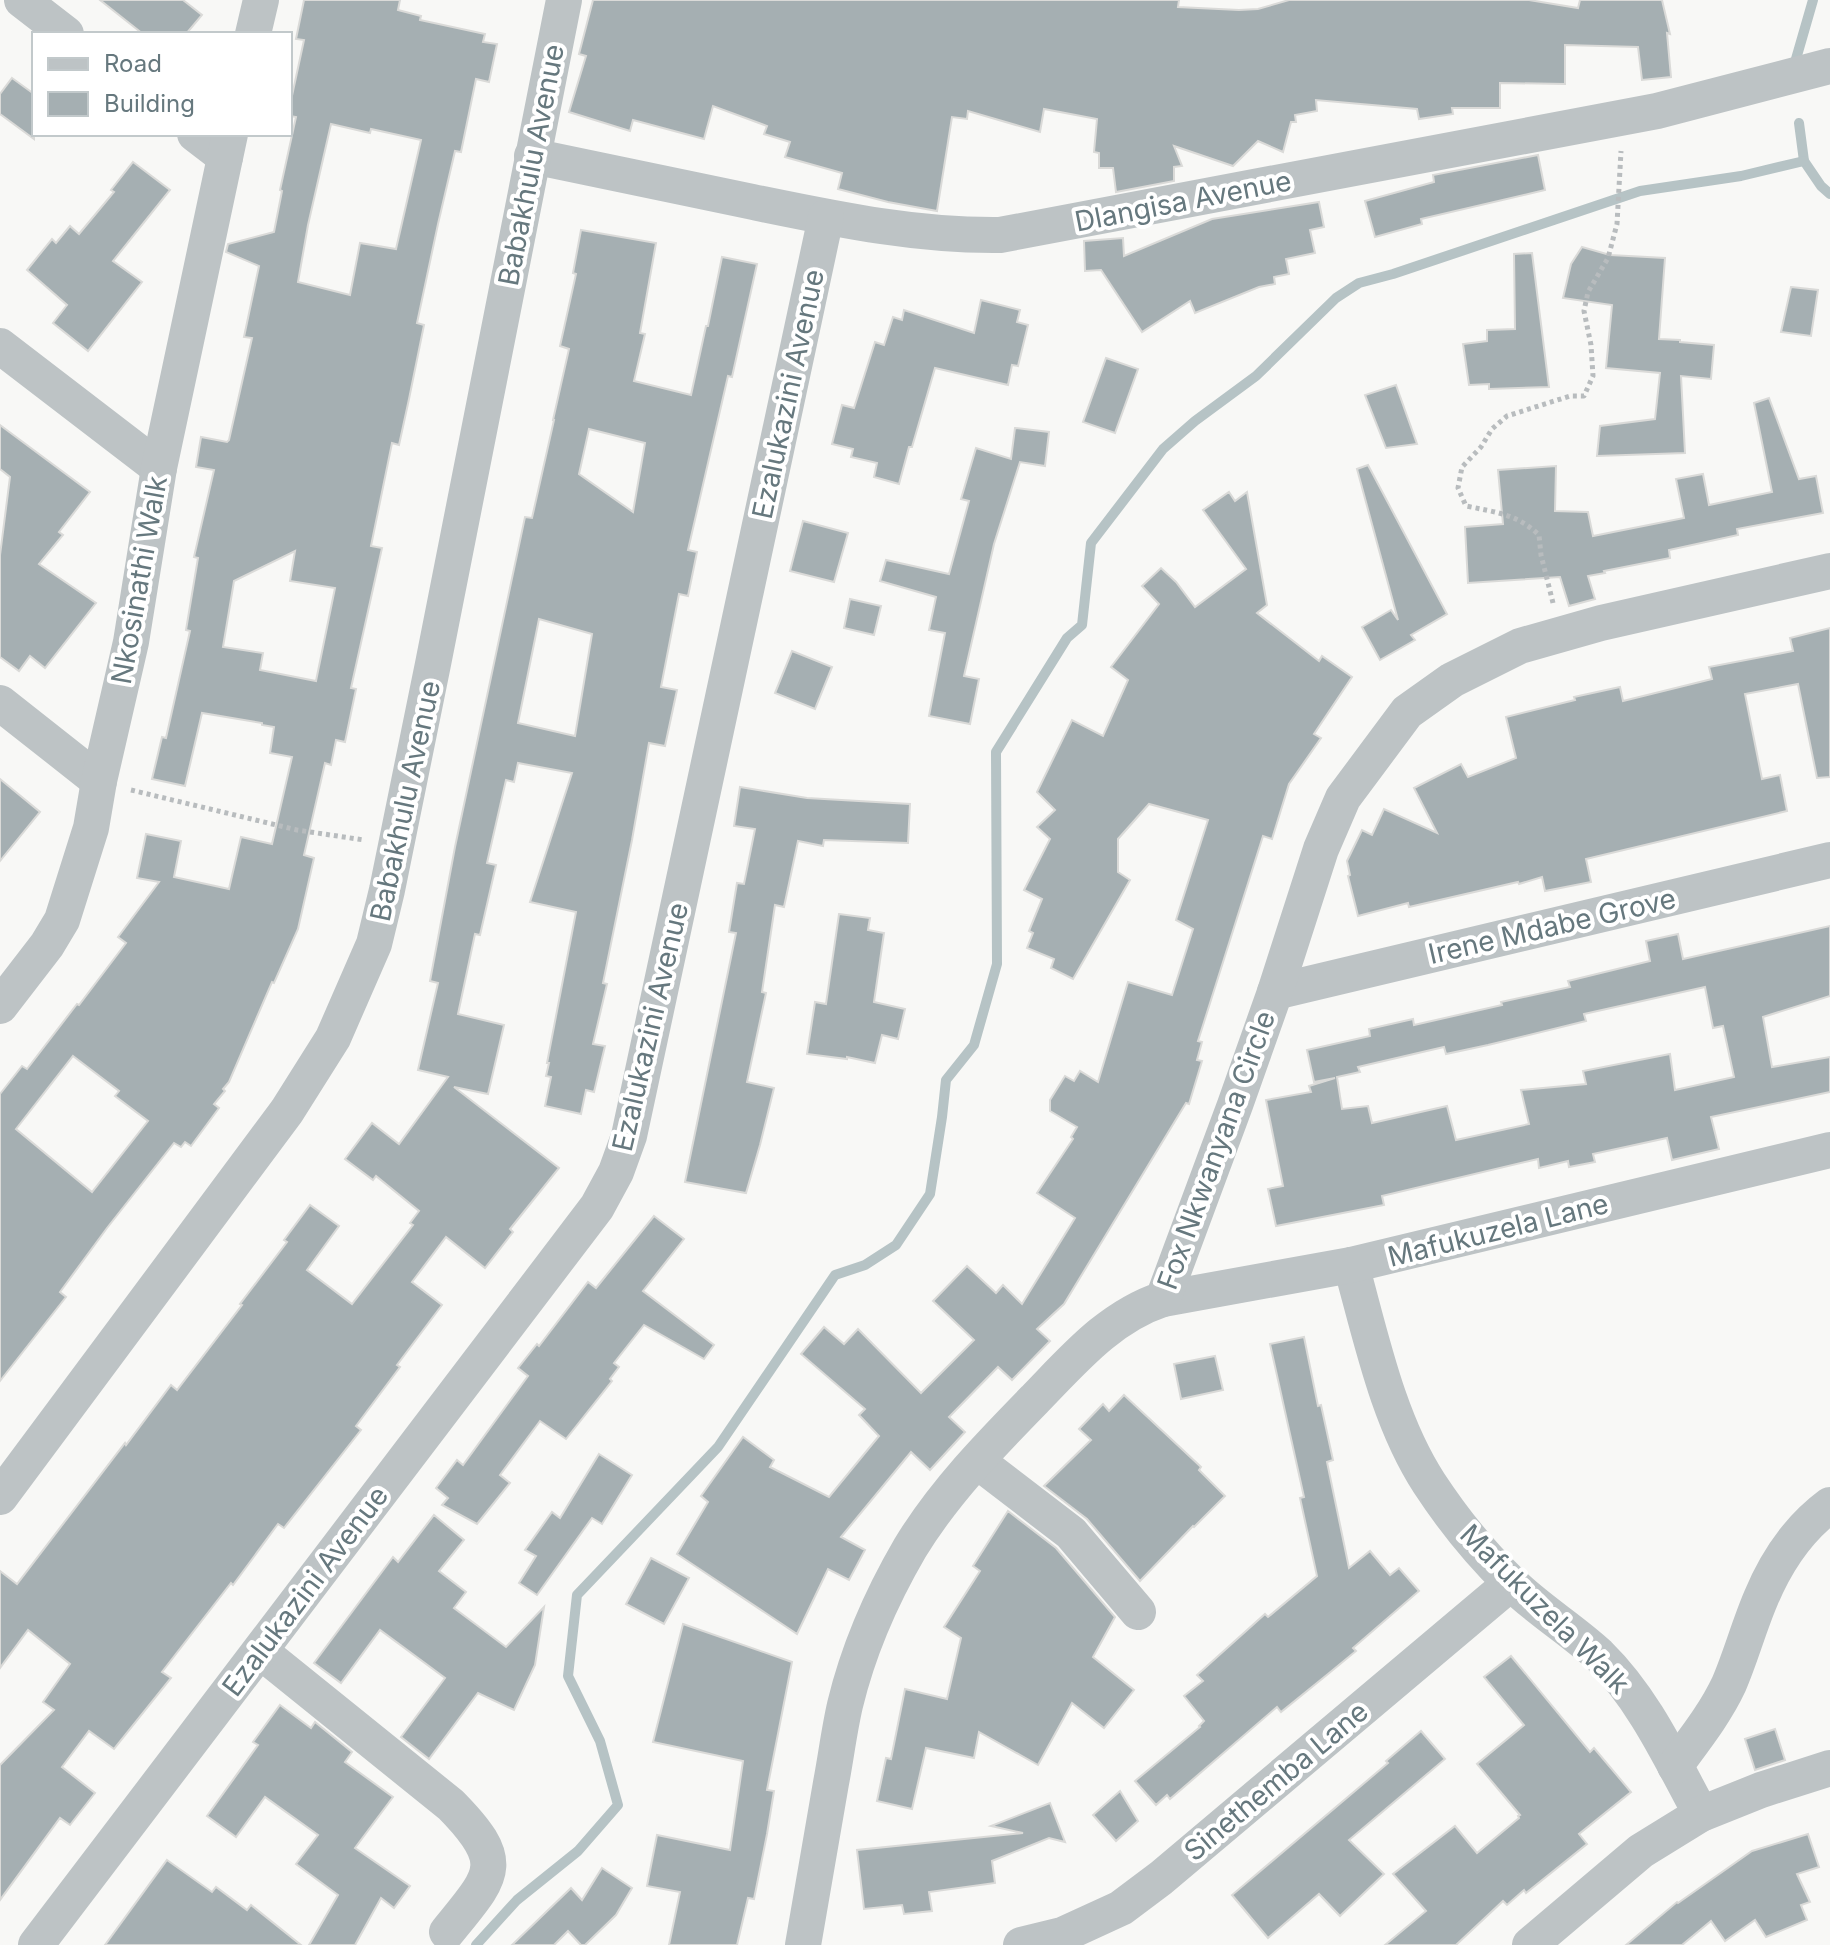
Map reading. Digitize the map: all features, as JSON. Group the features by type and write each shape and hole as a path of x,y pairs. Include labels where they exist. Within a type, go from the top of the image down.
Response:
{"street":[{"path":"22,0 63,32"},
{"path":"253,32 261,0"},
{"name":"Babakhulu Avenue","path":"0,1497 287,1111 333,1038 374,944 561,1"},
{"name":"Dlangisa Avenue","path":"532,156 826,217 924,233 1000,235 1657,111 1830,66"},
{"path":"201,136 227,145"},
{"name":"Nkosinathi Walk","path":"0,1006 47,945 62,920 91,828 131,642 159,468 227,145"},
{"name":"Ezalukazini Avenue","path":"36,1945 597,1207 616,1172 632,1122 826,217"},
{"path":"0,346 159,468"},
{"name":"Fox Nkwanyana Circle","path":"803,1945 845,1704 865,1641 889,1589 911,1548 943,1500 977,1461 1087,1346 1126,1315 1163,1299 1275,992 1321,849 1343,798 1407,712 1452,680 1520,646 1601,623 1830,571"},
{"path":"0,703 99,781"},
{"name":"Irene Mdabe Grove","path":"1275,992 1830,860"},
{"name":"Mafukuzela Lane","path":"1163,1299 1351,1265 1830,1150"},
{"name":"Mafukuzela Walk","path":"1351,1265 1387,1392 1427,1481 1464,1532 1511,1583 1599,1656 1632,1693 1701,1814"},
{"path":"977,1461 1071,1533 1138,1612"},
{"path":"1675,1766 1728,1686 1762,1596 1781,1560 1797,1536 1830,1505"},
{"name":"Sinethemba Lane","path":"1021,1945 1062,1935 1121,1908 1151,1886 1511,1583"},
{"path":"260,1651 451,1805 482,1841 489,1857 489,1874 480,1891 447,1932"},
{"path":"1530,1945 1641,1851 1701,1814 1761,1790 1830,1768"}],"path":[{"path":"1560,635 1539,535 1526,522 1466,506 1458,488 1462,467 1481,447 1492,429 1507,416 1570,396 1584,396 1593,376 1584,311 1588,292 1608,258 1617,224 1622,157"},
{"path":"99,781 297,830 396,844"}],"building":[{"path":"100,0 183,0 202,15 188,32 140,32"},
{"path":"304,0 400,0 398,10 421,16 420,20 485,34 483,42 497,44 489,82 476,79 461,152 455,151 438,224 417,323 424,325 409,399 399,445 392,443 371,546 382,548 351,688 356,689 345,742 336,740 331,765 325,763 304,855 314,858 298,929 229,1082 223,1089 225,1091 214,1104 219,1108 191,1146 185,1142 181,1147 174,1143 60,1292 66,1297 0,1381 0,1094 22,1066 27,1069 126,943 118,937 159,882 137,878 146,834 181,841 174,877 229,889 241,837 272,844 292,757 270,753 274,727 202,713 185,786 152,779 162,737 166,738 190,631 186,630 198,558 194,557 214,470 196,467 201,437 229,440 252,338 244,337 259,266 226,252 228,244 274,232 296,117 292,116 292,96 304,40 296,39","holes":["331,124 370,133 371,129 421,140 396,249 360,243 350,295 298,282","295,551 290,581 335,588 316,681 260,670 263,653 223,647 234,581","73,1056 119,1091 115,1096 148,1121 92,1192 16,1129"]},
{"path":"593,0 1179,0 1178,7 1239,10 1258,9 1289,0 1529,0 1578,8 1580,0 1662,0 1670,34 1667,33 1671,77 1642,80 1638,47 1565,45 1565,84 1500,83 1500,108 1452,108 1453,114 1419,119 1417,109 1316,100 1317,111 1295,115 1296,122 1291,122 1283,152 1258,141 1233,166 1174,146 1182,166 1174,167 1174,181 1116,192 1113,168 1099,168 1099,153 1094,152 1097,119 1044,109 1040,132 968,111 967,119 952,117 937,211 838,189 842,173 785,157 790,142 764,134 767,126 713,106 704,139 633,120 630,131 569,112 586,56 579,54"},
{"path":"12,78 32,93 34,139 0,114 0,94"},
{"path":"1538,155 1545,190 1421,219 1422,224 1375,237 1365,201 1434,182 1433,175"},
{"path":"133,162 170,190 113,261 142,282 88,351 53,323 67,305 27,270 52,239 56,243 70,226 79,234 114,192 111,190"},
{"path":"1319,202 1324,227 1310,230 1315,253 1286,259 1289,274 1274,277 1275,284 1259,287 1195,313 1190,301 1142,332 1101,270 1085,271 1084,241 1123,238 1124,256 1212,219"},
{"path":"581,230 656,243 640,333 645,334 634,381 691,395 722,257 757,264 688,550 697,552 688,596 679,594 661,687 677,690 665,746 649,743 603,983 607,984 593,1044 605,1046 594,1092 586,1090 581,1114 545,1106 551,1077 546,1076 547,1063 576,912 530,902 572,773 518,763 514,782 506,780 487,863 496,865 480,935 475,934 458,1014 504,1025 488,1094 454,1087 559,1168 510,1229 513,1232 485,1268 446,1237 412,1282 442,1305 356,1426 361,1430 284,1528 278,1524 162,1672 171,1678 114,1749 89,1731 62,1767 95,1793 70,1825 60,1818 0,1900 0,1765 54,1710 43,1702 70,1664 28,1630 0,1668 0,1571 17,1584 171,1385 177,1390 242,1305 310,1205 339,1226 307,1270 352,1304 413,1225 410,1223 419,1211 376,1176 373,1180 345,1159 372,1123 399,1144 448,1077 418,1070 438,983 430,981 525,517 532,518 569,349 560,346 576,274 573,273","holes":["589,429 645,443 633,512 579,474","539,619 592,634 575,736 518,723"]},
{"path":"1582,247 1610,255 1665,258 1659,339 1714,345 1711,379 1681,376 1685,453 1597,456 1600,426 1655,419 1660,373 1606,368 1612,305 1563,298 1571,264"},
{"path":"1532,253 1549,387 1489,389 1489,384 1469,385 1463,344 1487,341 1487,330 1515,329 1514,254"},
{"path":"1791,287 1818,290 1811,336 1781,332"},
{"path":"981,300 1020,310 1017,322 1028,325 1018,366 1012,365 1008,385 935,368 899,484 874,477 877,463 851,457 853,449 832,444 842,405 854,408 875,342 884,345 893,317 902,320 904,310 974,333"},
{"path":"1106,358 1138,369 1115,433 1083,422"},
{"path":"1396,385 1417,444 1386,448 1365,395"},
{"path":"1769,398 1799,479 1816,476 1823,513 1737,529 1738,535 1669,550 1670,558 1588,576 1595,599 1569,606 1560,577 1468,583 1465,527 1503,524 1498,470 1556,466 1555,511 1588,512 1593,536 1684,518 1676,479 1703,474 1709,505 1772,492 1754,403"},
{"path":"0,425 90,492 59,532 63,535 39,564 96,603 45,668 30,656 19,671 0,657 0,555 10,477 0,469"},
{"path":"1015,428 1049,432 1045,466 1020,462 994,544 964,676 979,679 970,724 929,716 945,633 929,630 936,597 880,581 886,560 949,574 969,501 961,499 976,448 1011,459"},
{"path":"1368,465 1447,614 1411,635 1415,640 1380,660 1362,627 1391,610 1398,620 1357,469"},
{"path":"1229,492 1235,501 1247,492 1267,605 1257,613 1319,661 1322,656 1352,677 1314,734 1321,738 1289,784 1272,839 1263,836 1198,1041 1202,1042 1197,1060 1202,1061 1189,1104 1186,1103 1064,1304 1037,1329 1050,1341 1012,1380 998,1367 949,1417 965,1432 930,1470 911,1452 841,1537 865,1550 849,1580 828,1569 797,1634 677,1554 708,1502 701,1496 743,1437 774,1460 770,1467 829,1497 879,1436 859,1415 865,1409 801,1354 824,1327 844,1344 858,1329 921,1393 974,1340 933,1301 967,1266 996,1293 1003,1285 1022,1304 1075,1218 1037,1193 1073,1139 1071,1137 1077,1127 1050,1111 1050,1100 1065,1076 1074,1081 1080,1071 1098,1082 1128,982 1172,995 1193,929 1176,920 1208,820 1149,804 1118,839 1118,872 1130,880 1073,979 1051,968 1054,959 1027,948 1033,933 1029,931 1042,899 1024,890 1050,839 1037,827 1055,810 1037,792 1072,720 1103,736 1128,680 1111,667 1159,604 1142,586 1161,568 1195,607 1246,569 1203,510"},
{"path":"803,521 848,533 834,582 790,571"},
{"path":"850,599 881,606 874,635 844,628"},
{"path":"1830,628 1830,777 1817,778 1798,684 1745,694 1762,779 1780,775 1787,811 1586,859 1591,882 1545,891 1542,877 1358,916 1347,861 1362,830 1372,835 1384,809 1437,833 1414,788 1461,764 1468,777 1516,758 1506,717 1620,687 1623,701 1712,679 1709,667 1793,651 1790,638"},
{"path":"792,651 832,667 815,709 775,693"},
{"path":"0,779 40,812 0,861"},
{"path":"740,787 807,798 910,804 908,843 824,840 823,846 798,841 784,907 775,905 762,992 766,993 747,1082 774,1088 746,1193 685,1182 736,933 729,932 737,883 744,884 755,829 734,826"},
{"path":"839,914 870,918 868,930 884,933 874,1002 905,1009 898,1039 882,1035 875,1063 807,1054 815,1002 826,1004"},
{"path":"1830,926 1830,996 1763,1017 1772,1067 1830,1057 1830,1092 1711,1117 1719,1149 1672,1160 1667,1138 1593,1154 1595,1162 1569,1167 1568,1161 1539,1168 1538,1159 1382,1196 1384,1205 1276,1226 1268,1189 1283,1186 1266,1100 1311,1092 1309,1086 1335,1078 1314,1082 1307,1050 1370,1036 1369,1029 1413,1019 1414,1025 1570,987 1568,981 1650,961 1646,941 1678,934 1683,959","holes":["1705,987 1713,1028 1723,1026 1734,1077 1675,1090 1670,1054 1583,1071 1586,1084 1521,1090 1529,1124 1456,1140 1447,1106 1372,1123 1368,1106 1342,1109 1337,1077 1360,1072 1358,1067 1444,1047 1446,1054 1488,1045 1586,1021 1584,1014"]},
{"path":"654,1216 684,1239 643,1291 714,1345 704,1359 644,1325 614,1363 619,1367 610,1379 612,1381 566,1439 540,1421 500,1475 510,1483 477,1524 442,1505 448,1498 436,1488 457,1460 463,1465 528,1376 518,1368 588,1282 596,1288"},
{"path":"1304,1337 1333,1460 1327,1462 1349,1568 1370,1551 1390,1575 1399,1568 1419,1591 1328,1674 1281,1712 1277,1707 1170,1799 1167,1795 1156,1805 1135,1781 1204,1721 1184,1696 1203,1681 1197,1675 1265,1614 1268,1617 1317,1576 1300,1498 1304,1497 1270,1344"},
{"path":"1215,1356 1223,1390 1181,1399 1174,1364"},
{"path":"1124,1395 1201,1467 1199,1470 1225,1496 1140,1581 1087,1519 1044,1486 1091,1440 1079,1429 1103,1404 1109,1411"},
{"path":"599,1454 632,1475 602,1524 592,1518 537,1595 519,1583 536,1556 525,1550 552,1512 560,1518"},
{"path":"1008,1511 1056,1548 1115,1617 1093,1657 1134,1690 1104,1728 1072,1703 1038,1765 979,1732 974,1758 926,1748 912,1809 877,1801 886,1758 891,1759 905,1689 947,1699 961,1638 944,1627 980,1571 973,1566"},
{"path":"434,1515 464,1540 439,1571 466,1592 454,1608 506,1647 544,1607 535,1665 514,1710 478,1693 429,1759 401,1737 445,1678 380,1630 341,1683 314,1663 393,1557 398,1562"},
{"path":"651,1558 689,1578 664,1624 626,1604"},
{"path":"683,1624 792,1662 767,1790 774,1791 767,1834 754,1899 748,1898 737,1945 669,1945 680,1892 647,1886 657,1835 730,1850 743,1761 653,1742"},
{"path":"1511,1656 1590,1752 1594,1748 1631,1792 1579,1834 1587,1844 1526,1893 1524,1890 1507,1905 1503,1901 1456,1945 1385,1945 1426,1911 1393,1874 1455,1826 1477,1853 1519,1818 1520,1815 1477,1764 1524,1725 1484,1677"},
{"path":"280,1705 311,1728 315,1722 352,1752 345,1762 393,1797 355,1848 410,1886 394,1908 381,1898 355,1945 309,1945 338,1895 296,1864 318,1835 265,1797 236,1837 207,1816 258,1745 253,1742"},
{"path":"1775,1729 1785,1760 1755,1770 1745,1739"},
{"path":"1421,1731 1445,1759 1349,1840 1384,1874 1340,1916 1319,1894 1268,1938 1232,1895 1388,1763 1386,1761"},
{"path":"1120,1791 1138,1821 1116,1841 1093,1815"},
{"path":"1050,1803 1065,1842 1049,1838 992,1861 995,1883 929,1892 932,1911 904,1914 902,1905 864,1909 857,1850 1023,1833 991,1826"},
{"path":"1808,1834 1819,1867 1797,1874 1810,1902 1801,1905 1807,1920 1766,1937 1755,1920 1725,1941 1711,1921 1682,1945 1626,1945 1677,1902 1752,1851"},
{"path":"167,1860 212,1892 216,1887 247,1910 251,1905 301,1945 105,1945"},
{"path":"602,1868 632,1888 616,1915 585,1945 581,1945 568,1931 554,1945 512,1945 571,1888 582,1900"}],"waterway":[{"path":"1796,59 1813,0"},
{"path":"1799,123 1804,161 1830,194"},
{"path":"476,1945 517,1900 578,1851 618,1805 600,1741 568,1676 577,1595 718,1447 835,1275 865,1265 896,1245 930,1194 946,1080 974,1045 997,964 996,752 1067,638 1082,625 1091,543 1163,449 1256,376 1336,298 1359,283 1640,191 1741,176 1804,161"}]}
